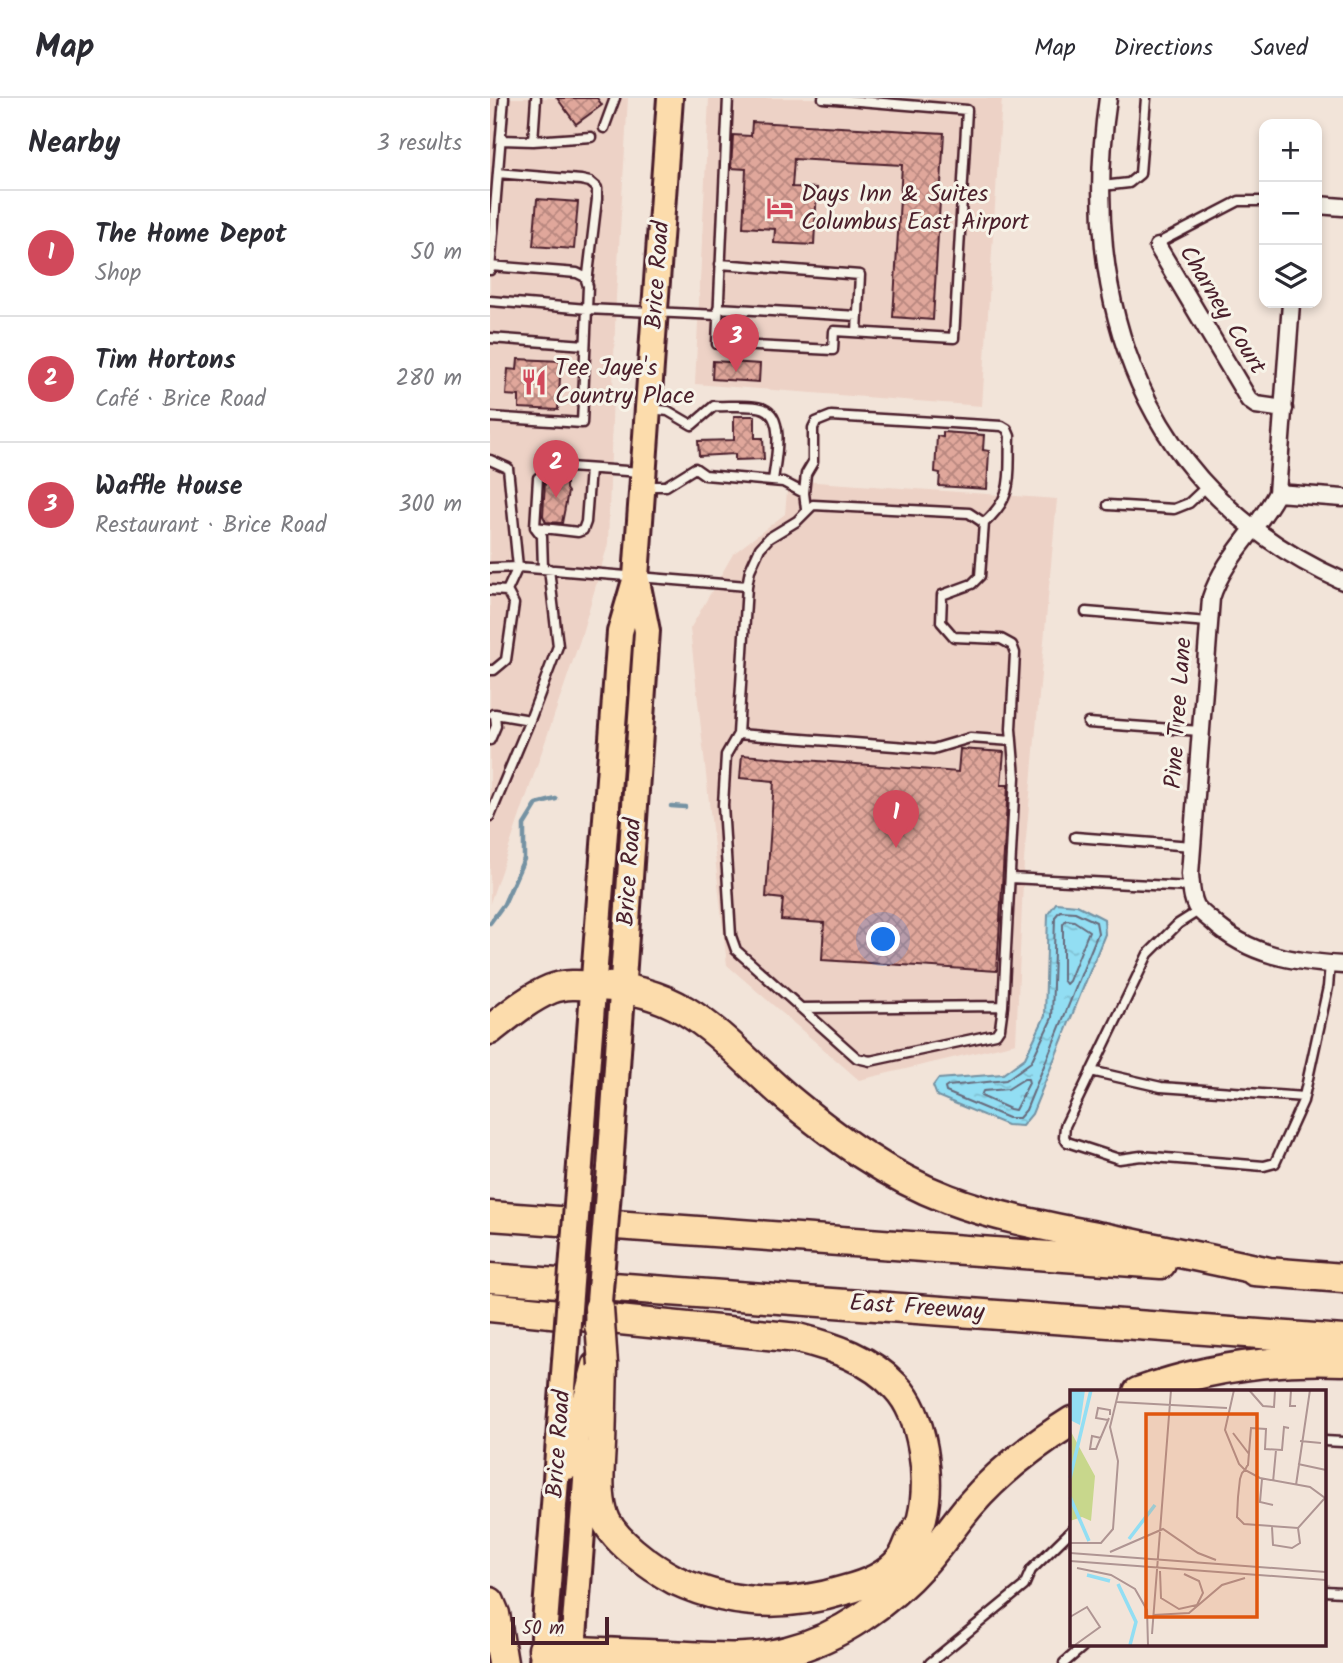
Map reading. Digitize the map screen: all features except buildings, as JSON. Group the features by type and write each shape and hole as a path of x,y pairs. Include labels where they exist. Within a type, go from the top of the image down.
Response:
{"highway":[{"path":"490,1030 531,1000 552,989 569,985 623,987 660,996 701,1020 785,1095 847,1144 894,1175 948,1199 1003,1217 1273,1273"},
{"path":"490,1216 1343,1278"},
{"name":"East Freeway","path":"490,1278 1343,1340"},
{"path":"490,1307 798,1338 853,1355 898,1388 914,1414 921,1439 927,1482 922,1519 901,1560 879,1577 856,1587 806,1601 777,1603 746,1602 718,1597 663,1574 641,1559 619,1538 603,1516 599,1488 599,1365 598,1308"},
{"path":"1145,1390 1215,1369 1273,1362 1343,1361"},
{"path":"543,1656 746,1656 786,1651 824,1638 852,1624 893,1593 924,1563 970,1504 1000,1473 1036,1444 1070,1422"},
{"path":"490,1602 495,1615 503,1663"}],"main road":[{"name":"Brice Road","path":"543,1656 620,632 636,577 670,98"},
{"name":"Brice Road","path":"598,1308 647,631 636,577"},
{"name":"Brice Road","path":"593,986 610,1168"},
{"name":"Brice Road","path":"552,1525 599,1365"},
{"name":"Brice Road","path":"573,1657 599,1365"}],"street":[{"path":"1108,98 1102,186 1106,254 1116,321 1148,404 1206,487 1252,528 1308,564 1343,581"},
{"path":"1322,206 1343,208"},
{"name":"Charney Court","path":"1158,247 1249,400 1256,405 1284,409"},
{"path":"1291,308 1277,493 1343,498"},
{"name":"Pine Tree Lane","path":"1200,910 1195,905 1191,887 1192,846 1208,622 1216,583 1233,554 1277,493"},
{"path":"1200,910 1219,928 1244,945 1269,955 1289,960 1336,964"}],"lane":[{"path":"504,98 490,268 577,272 585,277 587,283"},
{"path":"533,141 536,98"},
{"path":"604,128 615,98"},
{"path":"728,98 717,344 833,350 834,331 954,338 967,110 823,98"},
{"path":"1102,186 1129,183 1140,174 1146,98"},
{"path":"501,141 591,137"},
{"path":"490,417 582,424 587,283 597,199 597,188 590,182 498,173"},
{"path":"1158,247 1164,240 1239,201 1259,201"},
{"path":"720,264 860,275 857,332"},
{"path":"490,300 655,312 858,316"},
{"path":"490,338 585,345"},
{"path":"648,408 668,411 692,425 714,406 764,408 774,417 778,427 773,481"},
{"path":"806,509 804,493 806,474 813,462 813,428 822,418 831,416 1002,426 1010,436 1008,490 1004,502 984,523 980,576 972,584 942,595 941,621 954,637 1001,639 1012,645 1015,653 1012,741 1015,777 1000,1028 996,1034 870,1061 858,1058 736,950 731,936 723,805 726,755 738,734 750,570 760,548 769,538 797,520 813,505 969,513 984,523"},
{"path":"490,460 508,468 518,566 507,591"},
{"path":"490,816 558,646 542,536 535,527 538,478 554,466 590,469 666,486 695,468 705,475 783,482 804,493"},
{"path":"535,527 578,532 583,530 586,523 590,469"},
{"path":"1108,505 1174,509 1189,503 1206,487"},
{"path":"490,568 518,566 747,586"},
{"path":"490,590 507,591"},
{"path":"490,670 494,670 506,660 514,604 507,591"},
{"path":"1086,612 1208,622"},
{"path":"490,740 496,726 493,714 530,720"},
{"path":"1088,723 1200,731"},
{"path":"738,734 933,749 970,738 1012,741"},
{"path":"1075,837 1192,846"},
{"path":"1010,878 1191,887"},
{"path":"1200,910 1178,924 1148,954 1065,1126 1064,1137 1067,1142 1119,1159 1141,1156 1270,1165 1279,1161 1304,1097 1328,987 1336,964"},
{"path":"801,1008 1003,1006"},
{"path":"1091,1072 1161,1087 1304,1097"},
{"path":"930,1663 1024,1586 1031,1570 1070,1532"},
{"path":"1064,1663 1084,1646"}],"shaded area":[{"path":"490,98 628,98 616,297 608,544 580,640 490,903"},
{"path":"709,98 1002,98 982,406 695,384"},
{"path":"788,480 1057,499 1024,860 1016,1043 859,1080 727,965 690,629 733,554 785,514"}],"water":[{"path":"1056,903 1077,905 1104,919 1105,934 1032,1114 1022,1126 1007,1125 937,1096 933,1086 938,1079 1003,1074 1025,1058 1045,1016 1048,914"}],"waterway":[{"path":"490,923 504,904 524,859 524,825 537,804 556,799"},
{"path":"671,806 685,807"}],"place":[{"name":"Days Inn & Suites Columbus East Airport","path":"780,208"},
{"name":"Waffle House","path":"736,372"},
{"name":"Tee Jaye's Country Place","path":"534,382"},
{"name":"Tim Hortons","path":"556,498"},
{"name":"The Home Depot","path":"896,848"}]}
